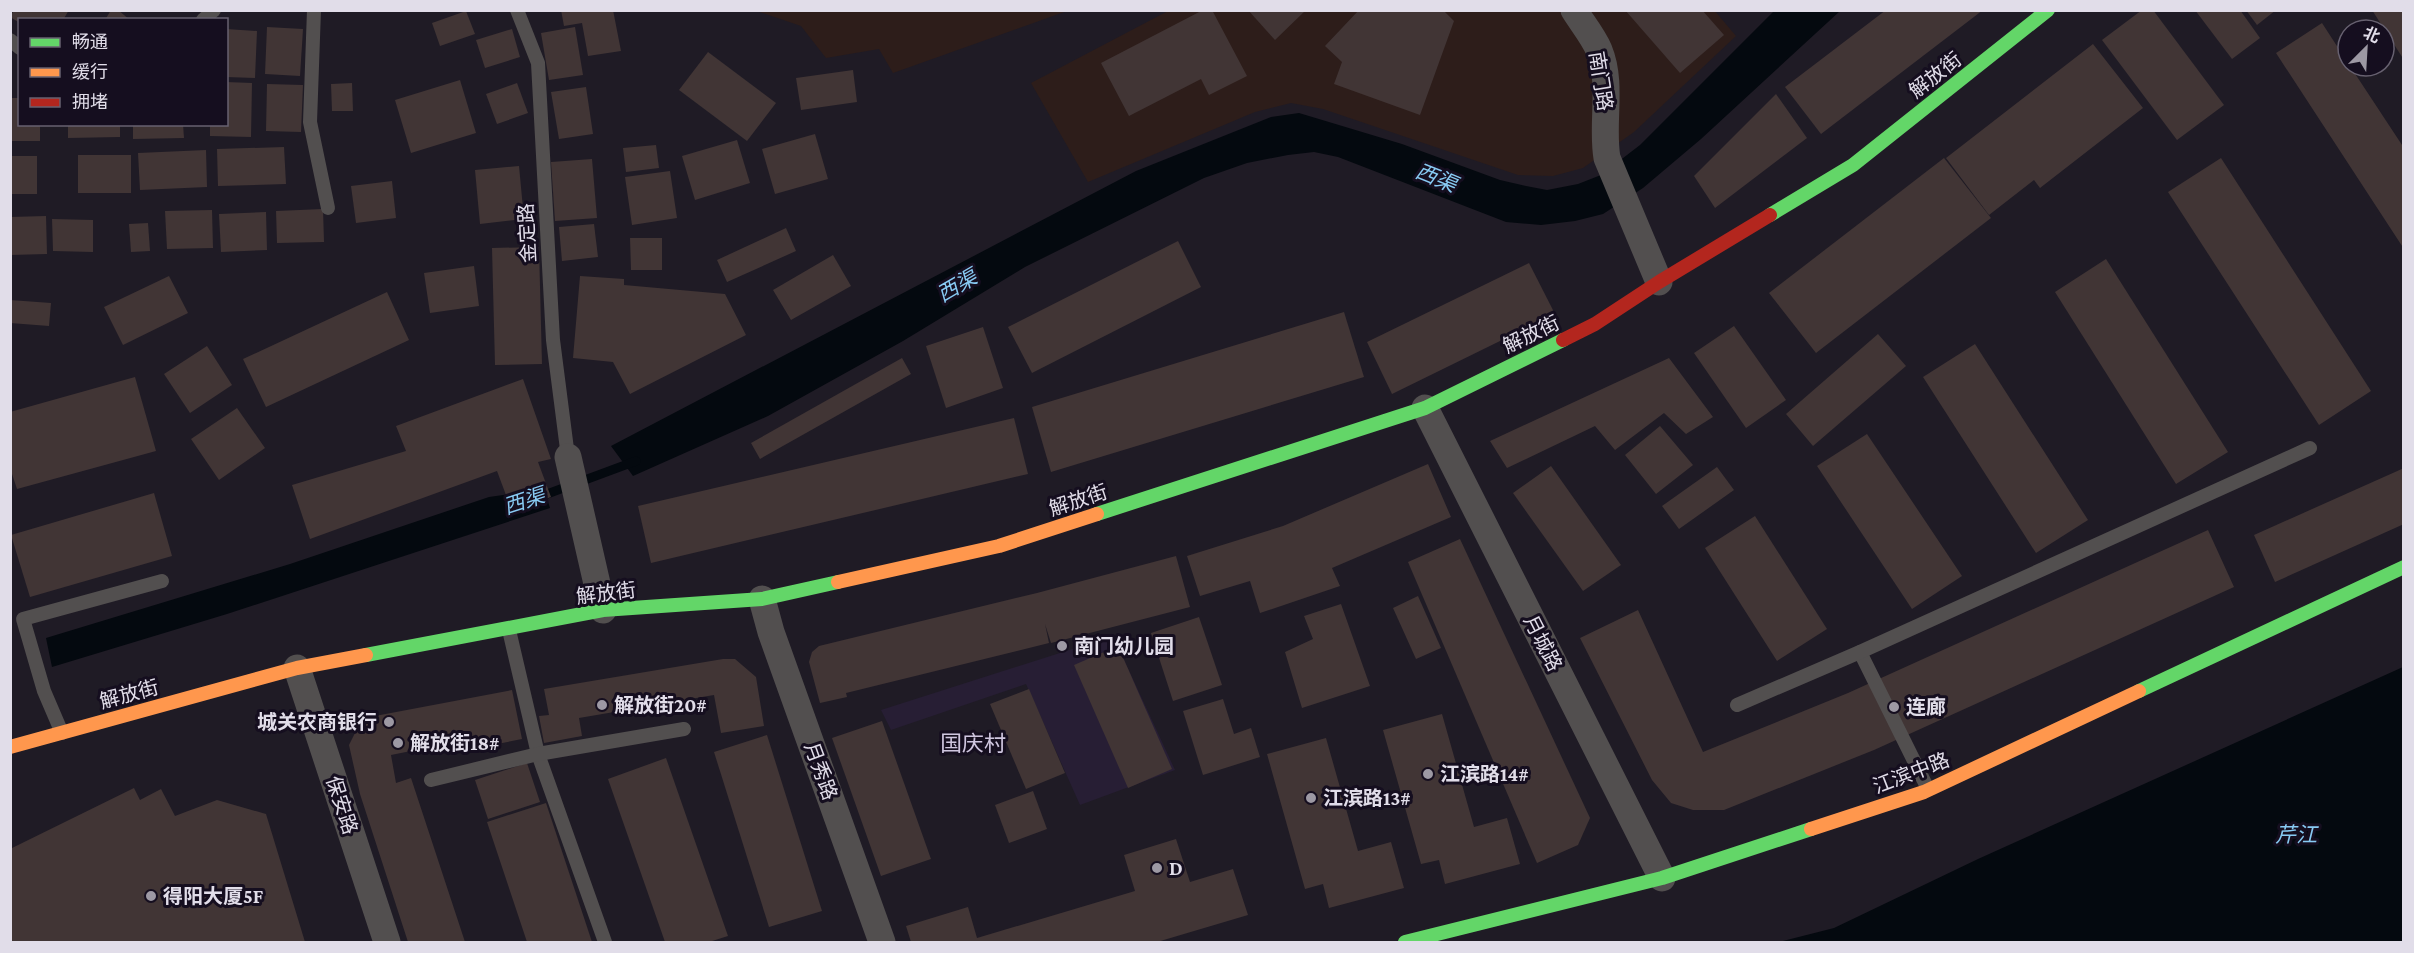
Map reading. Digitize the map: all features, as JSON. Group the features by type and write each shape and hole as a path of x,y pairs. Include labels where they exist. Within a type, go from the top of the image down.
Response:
{"street":[{"name":"南门路","path":"1574,10 1600,52 1607,112 1607,158 1659,282"},
{"name":"解放街","path":"10,747 297,668 509,630 603,610 762,599 999,546 1425,408 1595,324 1659,282 1853,165 2048,10"},
{"name":"月城路","path":"1425,408 1662,878"},
{"path":"568,456 603,610"},
{"name":"江滨中路","path":"1405,942 1662,878 1928,789 2403,567"},
{"name":"月秀路","path":"762,599 771,632 882,942"},
{"name":"保安路","path":"297,668 387,942"}],"lane":[{"path":"314,10 310,122 328,208"},
{"name":"金定路","path":"517,10 538,63 553,340 568,456"},
{"path":"1737,705 1860,652 2310,448"},
{"path":"62,733 44,691 23,619 162,581"},
{"path":"509,630 538,754 605,942"},
{"path":"1860,652 1928,789"},
{"path":"431,780 538,754 684,729"}],"shaded area":[{"path":"1714,10 1736,36 1634,132 1583,168 1553,176 1518,175 1323,109 1291,103 1255,112 1088,182 1031,83 1168,11"},
{"path":"757,11 1067,11 893,73 879,49 826,58 801,26"},
{"path":"1113,636 1175,770 1080,805 1026,684 891,730 881,710"}],"water":[{"path":"1774,11 1840,11 1701,139 1643,188 1603,214 1575,221 1541,225 1506,222 1338,157 1314,152 1247,163 1204,178 1025,267 903,341 768,416 633,476 611,446 1136,171 1271,117 1299,113 1402,144 1500,180 1526,186 1547,190 1578,184 1601,175 1640,145"},
{"path":"544,489 550,508 227,614 52,667 46,638 290,564 489,497"},
{"name":"芹江","path":"2403,667 2403,942 1779,942 1834,928 1978,859"}],"building":[{"path":"14,10 69,10 64,18 18,18 18,22 10,17"},
{"path":"111,10 118,10 128,18 106,18"},
{"path":"561,10 613,10 621,51 588,56 582,23 564,26"},
{"path":"1203,10 1212,10 1247,76 1209,95 1201,79 1129,116 1101,63"},
{"path":"1248,10 1306,10 1275,40"},
{"path":"1359,10 1443,10 1454,21 1420,115 1334,84 1342,62 1325,46"},
{"path":"1625,10 1702,10 1724,35 1680,73"},
{"path":"1886,10 1983,10 1821,134 1785,87"},
{"path":"2142,10 2153,10 2224,105 2177,140 2102,40"},
{"path":"2195,10 2240,10 2260,38 2232,59"},
{"path":"2246,10 2276,10 2257,25"},
{"path":"2372,10 2404,10 2404,60 2396,48 2396,18 2377,18"},
{"path":"466,11 475,34 440,46 432,23"},
{"path":"2322,23 2336,45 2336,78 2358,78 2404,148 2404,249 2276,53"},
{"path":"267,27 303,29 300,76 265,74"},
{"path":"575,27 583,75 549,80 541,33"},
{"path":"228,29 257,31 255,78 228,77"},
{"path":"512,29 520,57 485,68 476,40"},
{"path":"2093,44 2143,108 2040,188 2034,180 1989,215 1946,158"},
{"path":"708,52 776,103 747,141 679,90"},
{"path":"853,70 857,102 801,110 796,78"},
{"path":"460,80 476,133 411,153 395,100"},
{"path":"228,82 252,83 251,137 210,136 210,126 228,126"},
{"path":"352,83 353,111 332,111 331,84"},
{"path":"517,83 528,113 497,124 486,94"},
{"path":"267,84 303,85 301,132 266,131"},
{"path":"586,87 593,134 559,139 551,92"},
{"path":"1776,94 1807,138 1715,208 1694,176"},
{"path":"10,98 18,98 18,126 40,126 40,141 10,141"},
{"path":"68,126 120,126 120,137 68,138"},
{"path":"133,126 183,126 184,138 133,139"},
{"path":"815,134 828,179 775,194 762,149"},
{"path":"737,140 750,183 695,200 682,156"},
{"path":"656,145 659,168 626,172 623,148"},
{"path":"284,147 286,184 218,186 217,149"},
{"path":"206,150 207,187 140,190 138,153"},
{"path":"78,155 131,155 131,193 78,193"},
{"path":"10,156 37,156 37,194 10,194"},
{"path":"1944,158 1991,218 1816,353 1769,293"},
{"path":"2221,158 2371,391 2319,425 2168,192"},
{"path":"592,159 597,218 555,221 551,162"},
{"path":"519,166 524,219 480,224 475,170"},
{"path":"670,171 677,218 632,225 625,177"},
{"path":"392,181 396,218 356,223 351,186"},
{"path":"323,209 324,242 277,243 276,211"},
{"path":"212,210 213,248 167,249 165,211"},
{"path":"266,212 267,250 221,252 219,214"},
{"path":"46,216 47,254 10,255 10,217"},
{"path":"52,219 93,220 93,252 53,251"},
{"path":"148,223 150,251 131,252 129,224"},
{"path":"594,224 598,257 562,261 559,227"},
{"path":"786,228 796,251 727,282 717,260"},
{"path":"630,238 662,238 662,270 631,270"},
{"path":"1178,241 1201,287 1032,373 1008,327"},
{"path":"539,247 542,364 495,365 492,248"},
{"path":"833,255 851,286 791,320 773,290"},
{"path":"2106,259 2228,452 2176,484 2055,292"},
{"path":"1529,263 1555,314 1392,394 1367,342"},
{"path":"474,266 479,306 430,313 424,273"},
{"path":"169,276 188,313 123,345 104,307"},
{"path":"580,276 624,279 624,285 725,294 746,335 630,394 613,362 573,358"},
{"path":"387,292 409,340 266,407 243,359"},
{"path":"10,300 51,303 49,326 10,323"},
{"path":"1344,312 1364,377 1051,472 1032,407"},
{"path":"1734,326 1786,400 1746,428 1694,353"},
{"path":"983,327 1003,388 946,408 926,346"},
{"path":"1878,334 1906,366 1813,446 1786,414"},
{"path":"1975,344 2088,520 2036,553 1923,377"},
{"path":"207,346 232,385 190,413 164,374"},
{"path":"902,358 911,374 760,459 751,443"},
{"path":"1669,358 1713,417 1686,434 1664,413 1615,450 1595,426 1507,468 1490,441"},
{"path":"135,377 156,451 17,489 10,468 10,412"},
{"path":"523,379 551,459 538,462 551,497 512,511 497,471 310,539 292,485 406,451 396,426"},
{"path":"237,408 265,448 219,480 191,439"},
{"path":"1014,418 1028,474 651,563 638,506"},
{"path":"1660,426 1693,465 1656,494 1625,455"},
{"path":"1867,434 1962,576 1912,609 1817,466"},
{"path":"1428,464 1451,517 1332,568 1340,586 1260,613 1250,581 1200,596 1187,556 1283,526"},
{"path":"1551,466 1621,565 1583,591 1513,493"},
{"path":"1717,467 1734,490 1679,529 1662,506"},
{"path":"2404,468 2404,524 2275,582 2254,535"},
{"path":"154,493 172,556 30,597 11,535"},
{"path":"1755,516 1827,629 1777,661 1705,548"},
{"path":"2208,530 2234,587 1874,750 1724,810 1693,810 1671,803 1652,780 1580,638 1638,610 1703,752 1848,693"},
{"path":"1460,539 1590,818 1578,845 1537,863 1408,562"},
{"path":"1176,556 1190,607 1051,643 1045,624 1049,643 846,693 847,697 820,703 809,662 812,652 819,646 1037,593"},
{"path":"1418,596 1441,648 1416,659 1393,608"},
{"path":"1341,604 1370,686 1302,708 1285,652 1313,639 1304,616"},
{"path":"1199,617 1222,685 1173,701 1151,633"},
{"path":"1118,646 1172,769 1128,788 1074,665"},
{"name":"解放街20#","path":"723,659 735,659 756,677 764,726 721,733 714,695 579,718 582,736 544,743 539,716 549,715 544,689"},
{"path":"1029,689 1065,773 1026,789 990,704"},
{"path":"512,690 522,739 457,752 456,742 391,755 396,783 411,778 465,942 408,942 360,794 349,745 359,725 375,716"},
{"path":"1223,699 1234,734 1251,728 1260,757 1203,775 1183,711"},
{"name":"江滨路14#","path":"1442,714 1474,827 1507,818 1520,864 1445,884 1439,860 1421,864 1383,730"},
{"path":"882,721 931,859 881,876 832,738"},
{"path":"767,735 822,911 769,927 714,752"},
{"name":"江滨路13#","path":"1326,738 1358,851 1391,842 1404,888 1329,908 1323,884 1305,889 1267,754"},
{"path":"666,758 728,936 709,942 665,942 608,779"},
{"path":"527,763 540,802 488,819 475,780"},
{"name":"得阳大厦5F","path":"134,788 140,800 161,789 175,816 217,800 266,814 305,942 10,942 10,849"},
{"path":"1033,791 1047,829 1009,843 995,805"},
{"path":"546,803 592,942 527,942 487,822"},
{"path":"1176,839 1190,882 1233,869 1248,915 1157,942 911,942 906,926 968,907 977,938 1135,891 1124,855"}],"waterway":[{"name":"西渠","path":"539,497 636,461"}],"traffic: fast":[{"path":"1770,215 1853,165 2048,10"},
{"path":"1097,514 1425,408 1563,340"},
{"path":"2139,691 2404,567"},
{"path":"366,655 603,610 762,599 838,582"},
{"path":"1405,942 1662,878 1811,829"}],"traffic: slow":[{"path":"838,582 999,546 1097,514"},
{"path":"10,747 297,668 366,655"},
{"path":"1811,829 1924,792 2139,691"}],"traffic: jam":[{"path":"1563,340 1595,324 1659,282 1770,215"}],"place":[{"name":"南门幼儿园","path":"1062,646"},
{"name":"解放街20#","path":"602,705"},
{"name":"连廊","path":"1894,707"},
{"name":"城关农商银行","path":"389,722"},
{"name":"解放街18#","path":"398,743"},
{"name":"江滨路14#","path":"1428,774"},
{"name":"江滨路13#","path":"1311,798"},
{"name":"D","path":"1157,868"},
{"name":"得阳大厦5F","path":"151,896"}],"district":[{"name":"国庆村","path":"973,743"}]}
